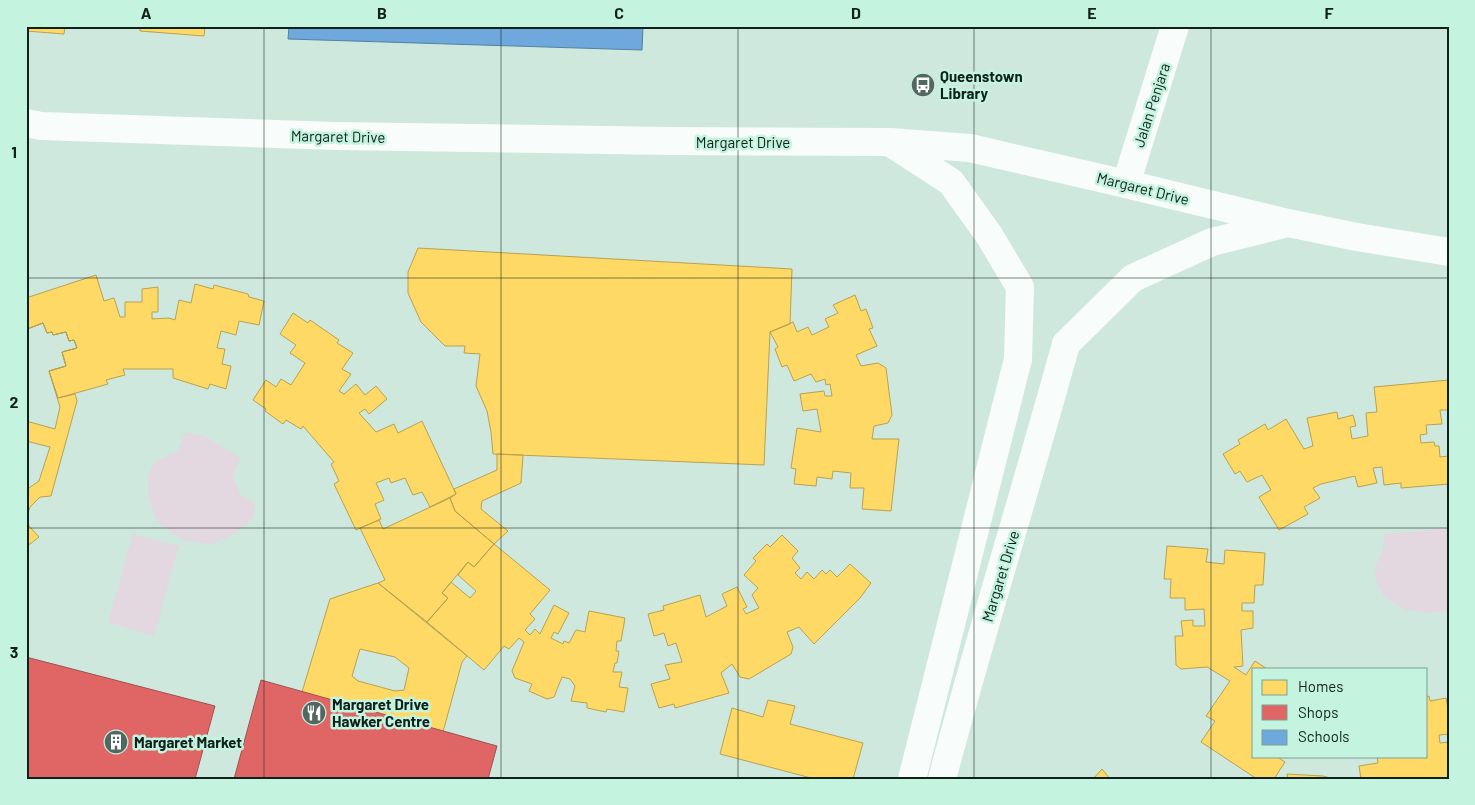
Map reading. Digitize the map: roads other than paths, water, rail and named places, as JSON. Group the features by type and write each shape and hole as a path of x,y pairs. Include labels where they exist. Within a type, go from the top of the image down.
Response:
{"street":[{"name":"Jalan Penjara","path":"1126,184 1175,26"},
{"name":"Margaret Drive","path":"26,123 41,126 344,136 890,142 970,148 1288,224 1449,252"},
{"path":"890,142 951,182 989,235 1020,287 1018,359 912,779"},
{"name":"Margaret Drive","path":"942,779 1066,344 1132,278 1212,242 1288,224"}],"place":[{"name":"Queenstown Library","path":"923,85"},
{"name":"Margaret Drive Hawker Centre","path":"314,713"},
{"name":"Margaret Market","path":"116,742"}]}
